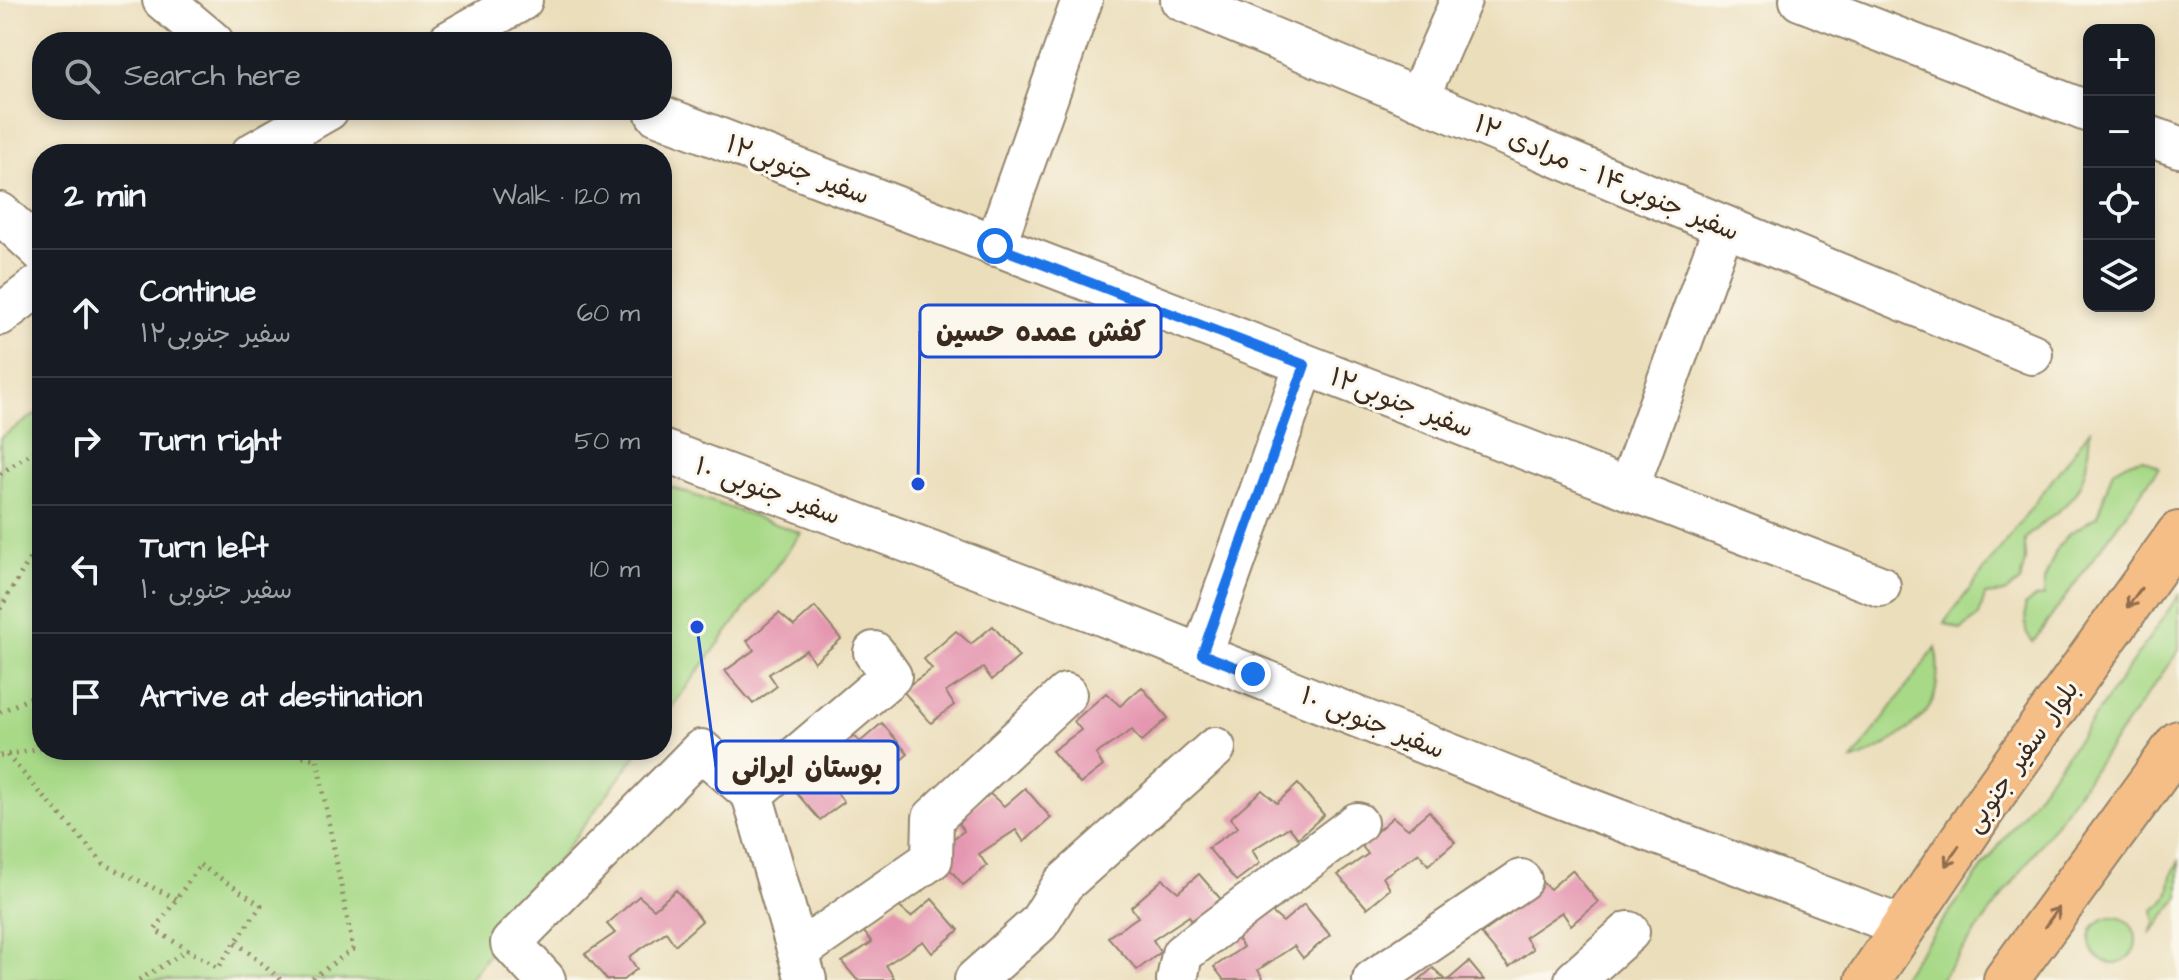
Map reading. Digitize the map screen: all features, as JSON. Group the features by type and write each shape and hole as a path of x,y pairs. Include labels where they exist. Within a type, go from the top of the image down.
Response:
{"main road":[{"name":"بلوار سفیر جنوبی","path":"1868,980 1993,794 2179,534"},
{"path":"2006,980 2179,743"}],"street":[{"path":"163,0 201,32"},
{"path":"454,32 467,11 522,0"},
{"path":"995,246 1082,0"},
{"name":"سفیر جنوبی۱۴ - مرادی ۱۲","path":"1181,0 2032,354"},
{"path":"1418,99 1461,0"},
{"path":"1823,4 2083,110"},
{"path":"266,144 302,120"},
{"name":"سفیر جنوبی۱۲","path":"671,120 1880,586"},
{"path":"2155,138 2179,147"},
{"path":"0,213 32,243"},
{"path":"1628,489 1724,226"},
{"path":"0,315 32,291"},
{"path":"1202,654 1305,365"},
{"name":"سفیر جنوبی ۱۰","path":"672,454 1202,654 1553,795 1904,927"},
{"path":"752,794 891,676 874,652"},
{"path":"545,980 511,943 701,750 752,794 802,966 932,859 933,818 1066,694"},
{"path":"975,980 1039,923 1063,884 1215,748"},
{"path":"1177,980 1182,954 1357,823"},
{"path":"1373,980 1521,880"},
{"path":"1575,980 1629,932"}],"path":[{"path":"0,474 32,453"},
{"path":"0,609 32,555"},
{"path":"0,712 32,697"},
{"path":"3,755 32,750"},
{"path":"3,755 104,864 177,899"},
{"path":"310,980 353,949 317,760"},
{"path":"200,865 261,905 218,968 155,930 177,899 200,865"},
{"path":"236,942 281,980"},
{"path":"139,980 188,950"}],"green space":[{"path":"32,417 32,760 633,760 469,980 0,980 0,438"},
{"path":"2090,430 2082,481 2072,498 2025,539 2025,561 2020,582 2004,593 1985,595 1979,616 1961,630 1944,623"},
{"path":"2142,459 2159,467 2033,642 2026,632 2025,605 2044,596 2044,581 2058,546 2069,534 2097,516 2113,470 2127,462"},
{"path":"672,488 801,533 672,707"},
{"path":"2179,595 2179,650 2020,873 1940,980 1899,980 2088,726"},
{"path":"1936,647 1937,685 1929,707 1899,736 1852,761"},
{"path":"2179,861 2179,897 2150,935 2155,924 2153,910 2166,900"},
{"path":"2113,917 2129,924 2136,940 2129,956 2113,963 2097,956 2090,940 2097,924"}],"building":[{"path":"815,607 841,639 814,662 806,650 769,674 777,686 753,704 725,671 754,650 747,641 779,613 794,626"},
{"path":"993,626 1019,657 992,680 983,668 946,692 954,705 931,723 902,690 932,669 924,659 956,631 971,644"},
{"path":"1142,687 1168,718 1141,742 1132,730 1096,754 1103,766 1080,784 1052,751 1081,730 1074,721 1106,693 1120,706"},
{"path":"882,723 908,754 881,778 872,765 835,790 844,802 820,820 791,787 821,766 813,757 846,728 860,742"},
{"path":"1298,784 1324,815 1298,838 1289,827 1252,850 1260,863 1236,881 1208,848 1238,827 1230,818 1262,790 1277,803"},
{"path":"1025,788 1051,818 1024,842 1016,830 979,854 987,866 963,885 935,851 964,831 957,821 989,793 1004,806"},
{"path":"1429,811 1455,842 1428,865 1419,853 1383,877 1390,889 1367,908 1338,875 1368,854 1361,845 1393,817 1408,829"},
{"path":"1572,870 1598,902 1571,925 1562,912 1525,937 1533,949 1509,967 1481,934 1510,913 1503,904 1535,876 1550,889"},
{"path":"1199,874 1225,904 1198,928 1189,916 1153,940 1161,952 1137,970 1108,937 1138,917 1131,907 1163,879 1178,892"},
{"path":"676,890 702,921 675,945 666,932 629,957 637,969 623,980 607,980 585,954 615,933 607,924 639,896 654,909"},
{"path":"932,899 959,930 932,953 923,941 886,965 894,978 891,980 857,980 842,962 872,942 864,932 896,904 911,917"},
{"path":"1304,904 1330,935 1303,958 1294,946 1258,970 1264,980 1224,980 1214,967 1243,947 1236,937 1268,909 1283,922"},
{"path":"1469,962 1484,980 1448,980"},
{"path":"1433,968 1446,980 1419,980"}],"place":[{"name":"کفش عمده حسین","path":"918,484"},
{"name":"بوستان ایرانی","path":"697,627"}],"route":[{"path":"995,246 1305,365 1202,654 1253,674"}]}
